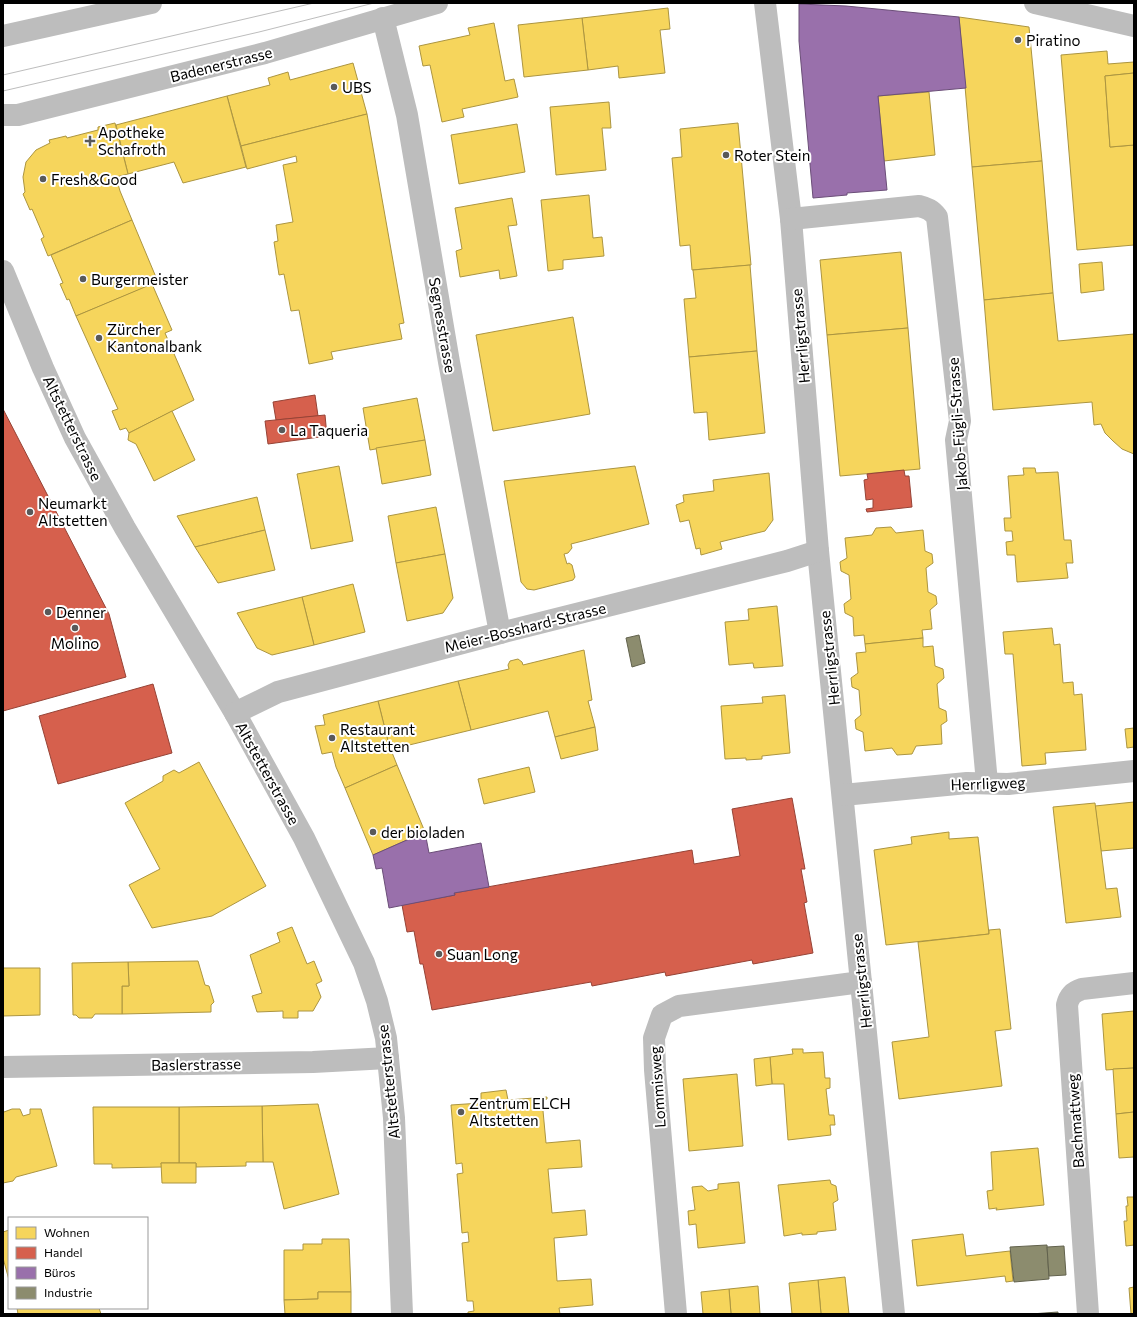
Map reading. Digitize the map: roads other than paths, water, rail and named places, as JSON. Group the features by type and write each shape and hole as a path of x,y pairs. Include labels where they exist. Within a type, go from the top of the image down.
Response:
{"street":[{"path":"3,36 151,3"},
{"name":"Badenerstrasse","path":"3,115 18,115 258,55 437,3"},
{"name":"Herrligstrasse","path":"765,3 791,219 818,551 894,1314"},
{"path":"1035,3 1134,26"},
{"name":"Segnesstrasse","path":"383,18 407,115 449,362 500,633"},
{"name":"Jakob-Fügli-Strasse","path":"791,219 919,206 927,208 937,217 939,224 960,421 956,440 987,782"},
{"name":"Altstetterstrasse","path":"3,271 43,368 75,438 125,528 235,713 304,838 364,962 377,1001 386,1038 394,1118 402,1314"},
{"name":"Meier-Bosshard-Strasse","path":"235,713 278,692 500,633 787,561 818,551"},
{"name":"Herrligweg","path":"843,795 967,783 987,782 1008,784 1134,771"},
{"name":"Lommisweg","path":"676,1314 655,1070 654,1038 662,1015 679,1006 861,982"},
{"name":"Bachmattweg","path":"1088,1314 1067,1005 1071,995 1082,989 1134,983"},
{"name":"Baslerstrasse","path":"3,1067 307,1062 388,1058"}],"tram line":[{"path":"3,75 314,3"},
{"path":"3,91 259,32 374,3"}],"place":[{"name":"Piratino","path":"1018,40"},
{"name":"UBS","path":"334,87"},
{"name":"Apotheke Schafroth","path":"90,141"},
{"name":"Roter Stein","path":"726,155"},
{"name":"Fresh&Good","path":"43,179"},
{"name":"Burgermeister","path":"83,279"},
{"name":"Zürcher Kantonalbank","path":"99,338"},
{"name":"La Taqueria","path":"282,430"},
{"name":"Neumarkt Altstetten","path":"30,512"},
{"name":"Denner","path":"48,612"},
{"name":"Molino","path":"75,628"},
{"name":"Restaurant Altstetten","path":"332,738"},
{"name":"der bioladen","path":"373,832"},
{"name":"Suan Long","path":"439,954"},
{"name":"Zentrum ELCH Altstetten","path":"461,1112"}]}
